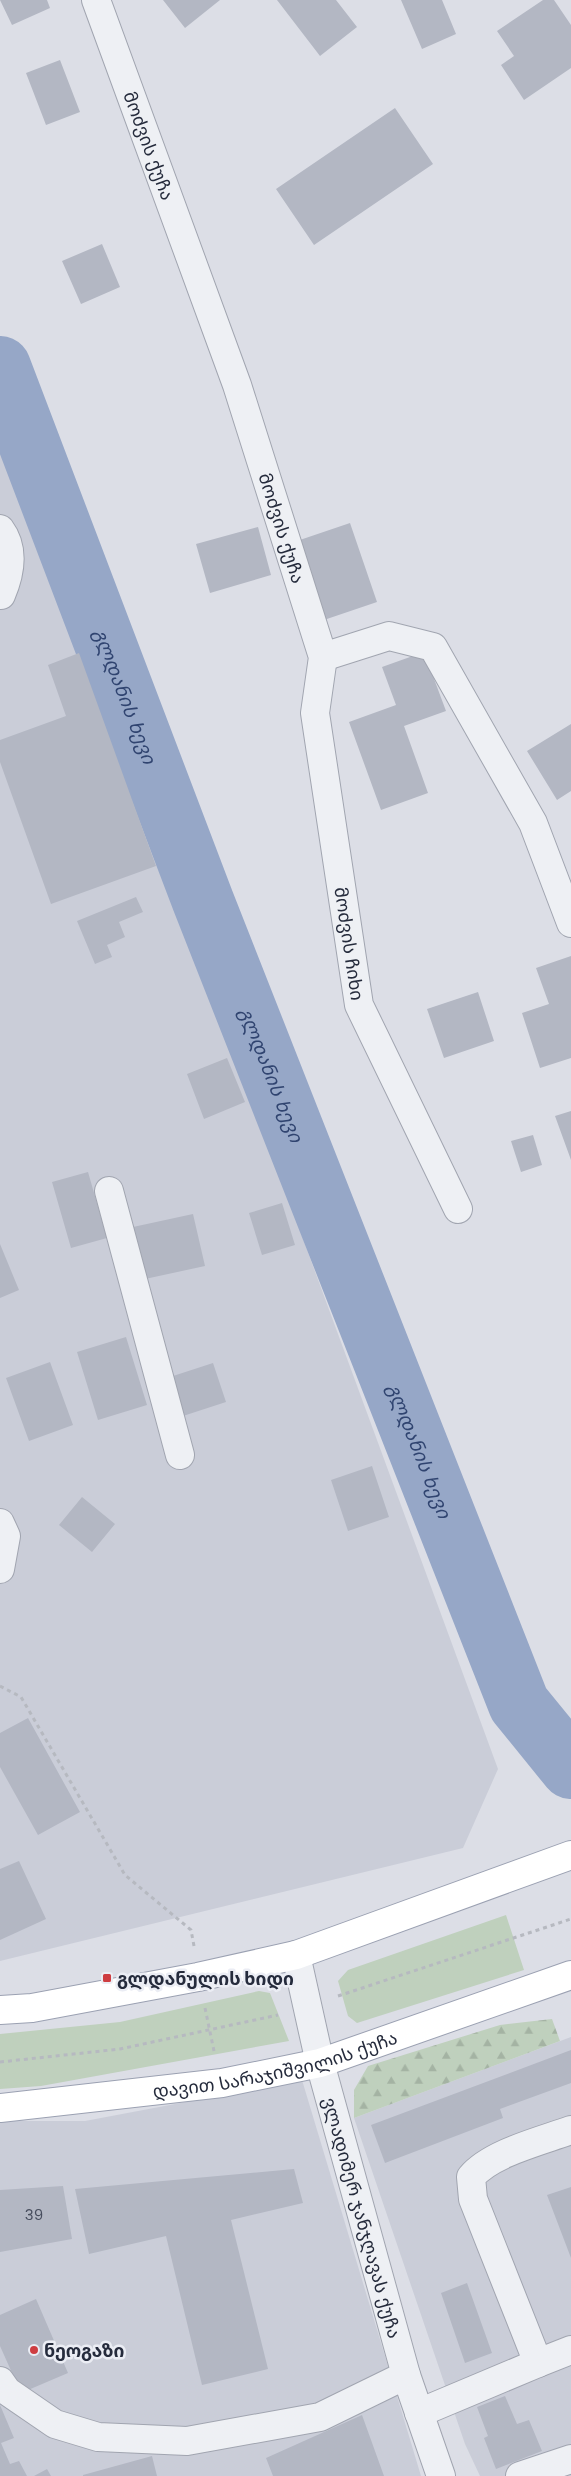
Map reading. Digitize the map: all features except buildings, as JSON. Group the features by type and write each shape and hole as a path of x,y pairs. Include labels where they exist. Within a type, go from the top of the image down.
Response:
{"main road":[{"path":"0,2010 32,2008 198,1977 296,1956 502,1878 571,1855"},
{"name":"დავით სარაჯიშვილის ქუჩა","path":"0,2108 222,2083 320,2063 571,1975"}],"street":[{"name":"მოძვის ქუჩა","path":"96,0 237,385 323,657"},
{"path":"0,529 4,535 11,566 1,595"},
{"path":"323,657 389,636 433,647 533,823 571,923"},
{"name":"მოძვის ჩიხი","path":"323,657 315,714 359,1005 458,1209"},
{"path":"109,1191 180,1454"},
{"path":"0,1570 3,1529"},
{"name":"ვლადიმერ ჯანჯღავას ქუჩა","path":"296,1956 320,2063 406,2375 441,2476"},
{"path":"538,2363 474,2200 471,2178 478,2169 501,2157 571,2130"},
{"path":"419,2413 571,2350"},
{"path":"0,2381 7,2391 55,2424 98,2437 187,2441 320,2417 406,2375"},
{"path":"520,2476 571,2459"}],"path":[{"path":"0,1686 21,1697 126,1875 191,1930 198,1977 222,2083"},
{"path":"0,2062 120,2049 210,2030 307,2006 571,1920"}],"shaded area":[{"path":"0,415 498,1769 463,1848 0,1961"},
{"path":"571,2037 571,2476 480,2476 465,2444 354,2118"},
{"path":"302,2080 421,2476 0,2476 0,2121 85,2121"}],"green space":[{"path":"506,1915 524,1970 357,2023 348,2016 338,1981 348,1970"},
{"path":"259,1991 270,1993 289,2041 41,2086 0,2089 0,2034 120,2022"},
{"path":"552,2019 560,2041 354,2118 354,2090 368,2066 500,2025"}],"waterway":[{"name":"გლდანის ხევი","path":"0,367 203,901 519,1704 571,1768"}],"place":[{"name":"გლდანულის ხიდი","path":"107,1978"},
{"name":"ნეოგაზი","path":"34,2350"}]}
